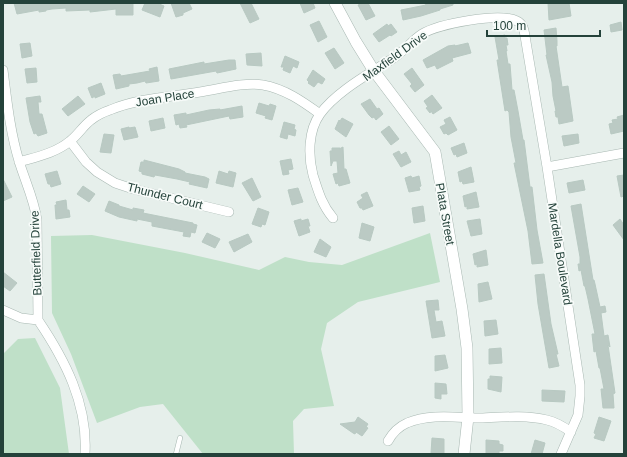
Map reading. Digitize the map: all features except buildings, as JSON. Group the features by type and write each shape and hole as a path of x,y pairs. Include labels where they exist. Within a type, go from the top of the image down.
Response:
{"street":[{"name":"Plata Street","path":"335,3 374,71 435,152 462,309 468,363 468,418 464,454"},
{"name":"Maxfield Drive","path":"320,114 339,95 399,55 422,34 447,24 496,18 509,18 516,20 523,27 527,52"},
{"name":"Mardella Boulevard","path":"527,52 547,167 580,385 578,415 561,454"},
{"name":"Butterfield Drive","path":"3,70 10,128 37,220 38,320"},
{"name":"Joan Place","path":"19,162 53,151 70,141 91,120 110,110 135,102 160,97 240,86 262,85 280,90 298,98 320,114"},
{"path":"320,114 311,136 310,164 320,200 327,211 334,218"},
{"name":"Thunder Court","path":"70,141 86,162 115,183 133,189 229,212"},
{"path":"547,167 624,153"},
{"path":"3,310 21,318 38,320 61,356 78,398 85,424 85,454"},
{"path":"388,441 396,429 400,426 415,420 433,417 519,417 546,420 571,432"}],"lane":[{"path":"176,454 180,438"}],"green space":[{"path":"430,233 440,282 358,302 327,323 321,349 334,406 304,409 293,421 294,454 203,454 163,404 140,407 97,423 71,354 52,313 51,236 92,235 185,253 259,270 285,257 309,262 342,265"},
{"path":"35,338 60,388 69,454 3,454 3,354 18,339"}]}
